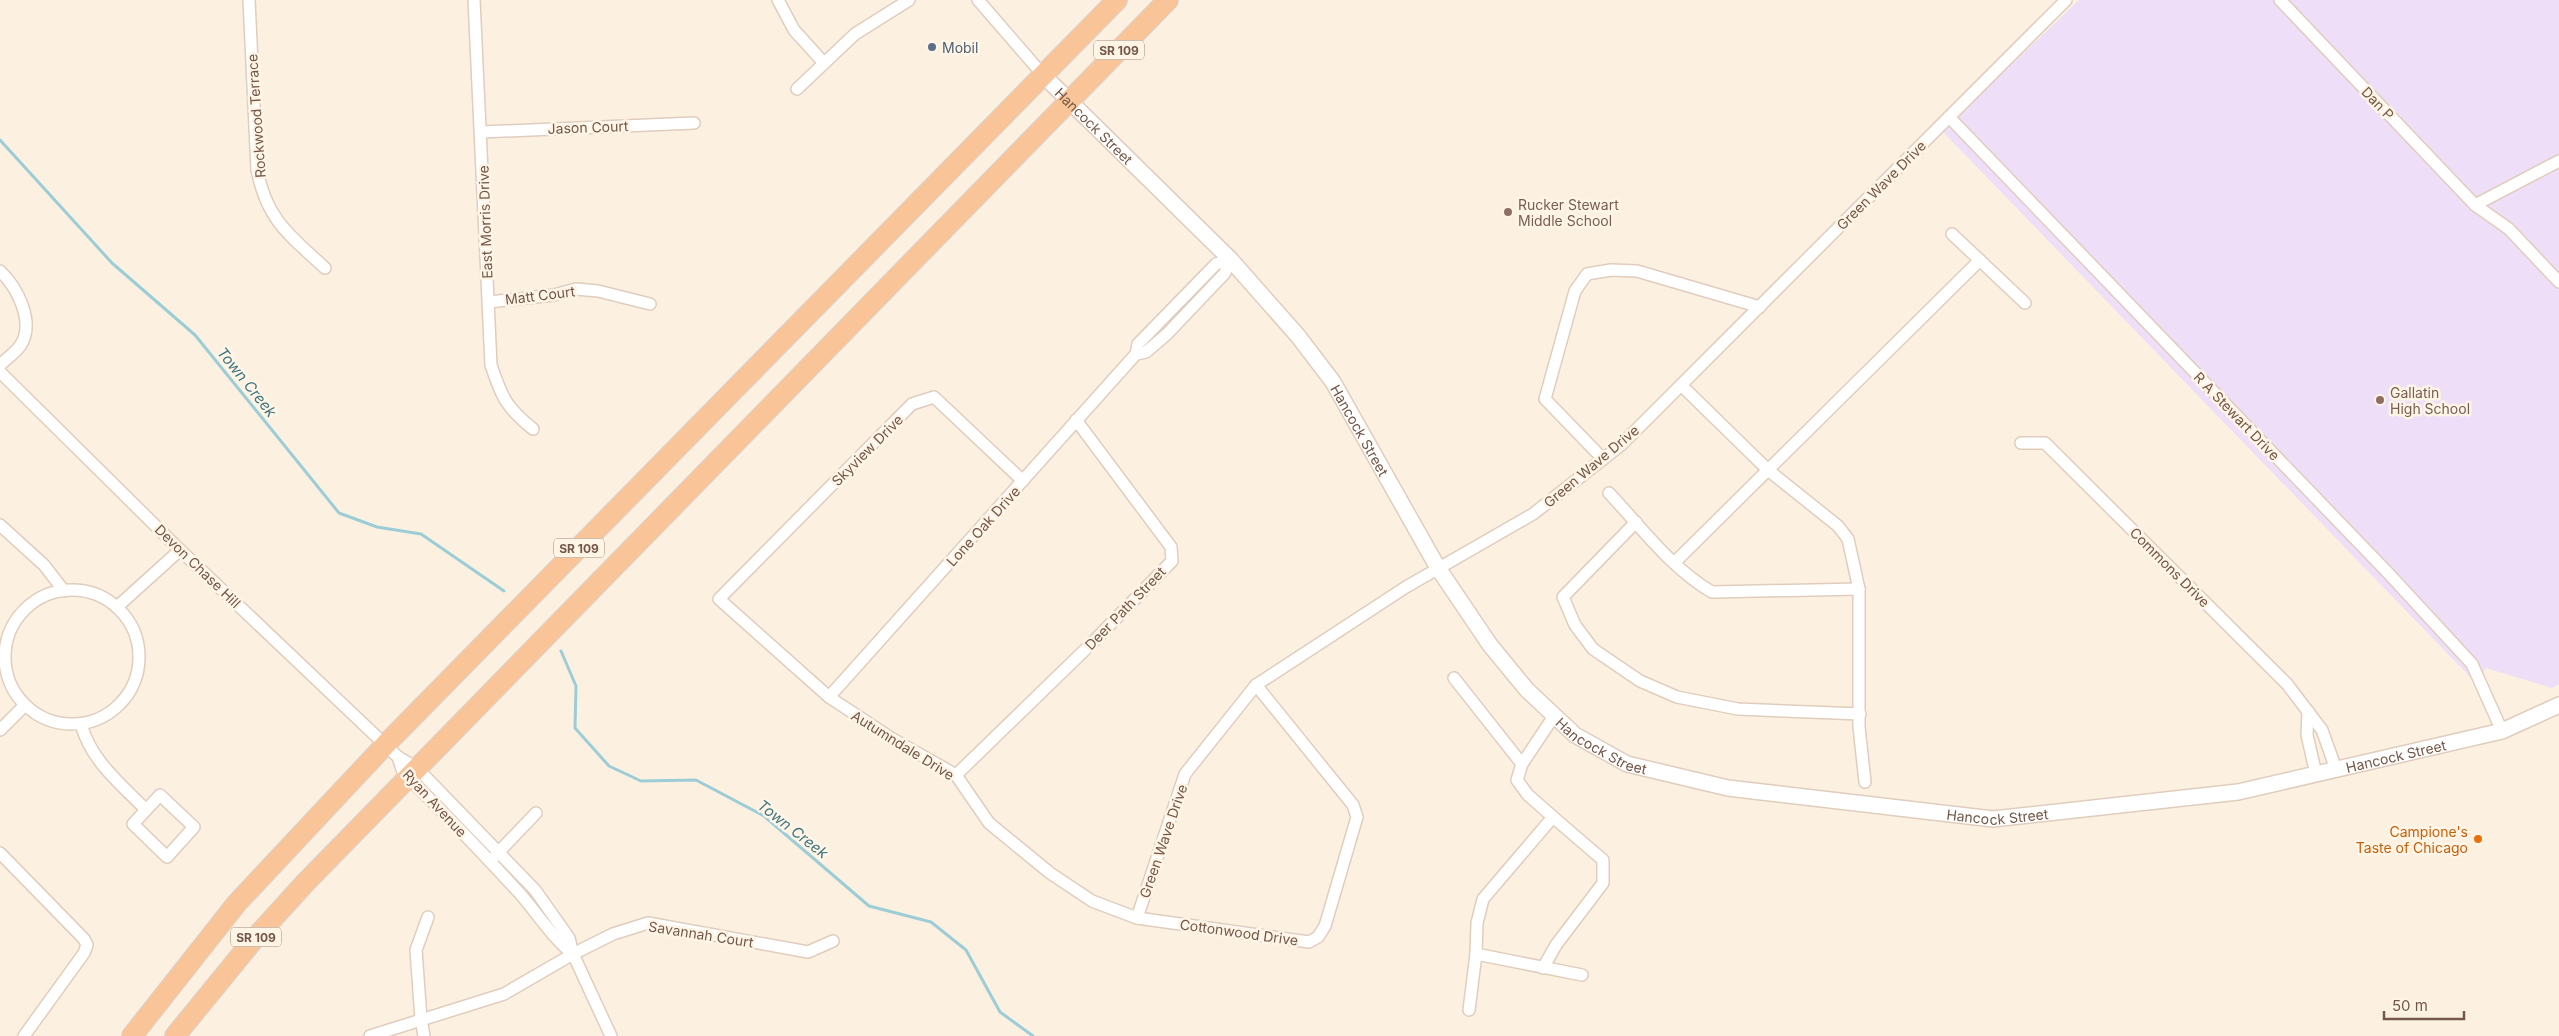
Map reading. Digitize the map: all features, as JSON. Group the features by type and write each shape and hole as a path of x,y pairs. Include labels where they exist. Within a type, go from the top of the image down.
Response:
{"highway":[{"name":"SR 109","path":"132,1036 237,903 392,751 1117,0"},
{"name":"SR 109","path":"175,1036 255,938 412,773 1168,0"}],"street":[{"name":"Rockwood Terrace","path":"249,0 257,170 262,195 285,232 325,268"},
{"name":"East Morris Drive","path":"474,0 482,132 491,364 500,393 511,411 533,429"},
{"path":"778,0 794,30 824,62"},
{"path":"797,89 855,34 909,0"},
{"name":"Hancock Street","path":"978,0 1043,75 1071,100 1230,259 1298,336 1333,382 1438,568 1490,645 1527,690 1574,735 1627,764 1728,788 1993,819 2238,792 2502,731 2559,706"},
{"name":"Green Wave Drive","path":"1137,918 1185,774 1256,685 1438,568 1533,514 1622,445 2066,0"},
{"name":"Dan P","path":"2280,0 2476,205 2509,229 2559,282"},
{"name":"R A Stewart Drive","path":"1949,117 2390,575 2472,664 2502,731"},
{"name":"Jason Court","path":"482,132 694,123"},
{"path":"2476,205 2559,161"},
{"path":"1952,234 2025,303"},
{"name":"Lone Oak Drive","path":"828,697 1136,354 1138,344 1216,264 1230,259"},
{"path":"1675,562 1980,260"},
{"path":"1603,459 1546,399 1575,292 1587,274 1610,270 1636,271 1760,307"},
{"path":"0,271 11,281 23,304 25,327 21,345 0,365"},
{"name":"Matt Court","path":"489,302 554,295 576,289 598,291 650,304"},
{"name":"Devon Chase Hill","path":"0,372 180,550 392,751"},
{"path":"1681,385 1768,470 1808,504 1838,526 1848,539 1858,588 1860,714 1865,782"},
{"name":"Skyview Drive","path":"719,598 912,404 934,398 1023,481"},
{"name":"Deer Path Street","path":"956,775 1091,644 1172,561 1171,547 1076,420"},
{"name":"Commons Drive","path":"2021,443 2045,443 2287,684 2322,730 2336,769"},
{"path":"1609,493 1675,562 1698,584 1712,592 1858,588"},
{"path":"1636,522 1563,597 1575,625 1593,649 1640,681 1677,697 1738,709 1860,714"},
{"path":"0,525 44,565 64,590"},
{"path":"117,607 180,550"},
{"path":"76,589 109,600 117,607 133,629 139,651 136,679 123,700 112,711 100,718 81,724 53,722 35,713 25,705 14,691 7,675 2,654 18,615 40,597 64,590 76,589"},
{"name":"Autumndale Drive","path":"719,598 828,697 890,738 956,775 989,823 1024,852 1092,901 1137,918"},
{"path":"1454,678 1522,764"},
{"name":"Cottonwood Drive","path":"1137,918 1309,942 1318,936 1325,926 1357,817 1353,805 1256,685"},
{"path":"0,730 25,705"},
{"path":"2308,710 2307,735 2316,774"},
{"path":"1543,968 1556,945 1603,883 1603,860 1528,795 1516,780 1522,764 1554,716"},
{"path":"81,724 85,740 98,761 146,810"},
{"name":"Ryan Avenue","path":"392,751 543,921 559,942 573,954"},
{"name":"Ryan Avenue","path":"412,773 499,851 535,890 568,938 573,954 611,1036"},
{"path":"160,795 194,828 167,857 133,824 146,810 160,795"},
{"path":"490,861 536,813"},
{"path":"1470,1010 1478,923 1483,899 1553,817"},
{"path":"0,853 84,939 87,945 84,952 24,1036"},
{"path":"424,1036 416,950 428,917"},
{"name":"Savannah Court","path":"370,1036 504,994 573,954 613,934 648,923 808,952 833,941"},
{"path":"1476,954 1582,975"}],"shaded area":[{"name":"Gallatin High School","path":"2079,0 2559,0 2559,684 2552,688 2486,668 2475,682 1942,131"}],"waterway":[{"name":"Town Creek","path":"0,140 112,263 195,335 339,513 377,527 421,534 504,591"},
{"name":"Town Creek","path":"561,651 576,686 575,728 609,766 641,781 696,780 764,816 869,906 931,922 966,950 1000,1012 1033,1036"}],"place":[{"name":"Mobil","path":"932,47"},
{"name":"Rucker Stewart Middle School","path":"1508,212"},
{"name":"Gallatin High School","path":"2380,400"},
{"name":"Campione's Taste of Chicago","path":"2478,839"}]}
